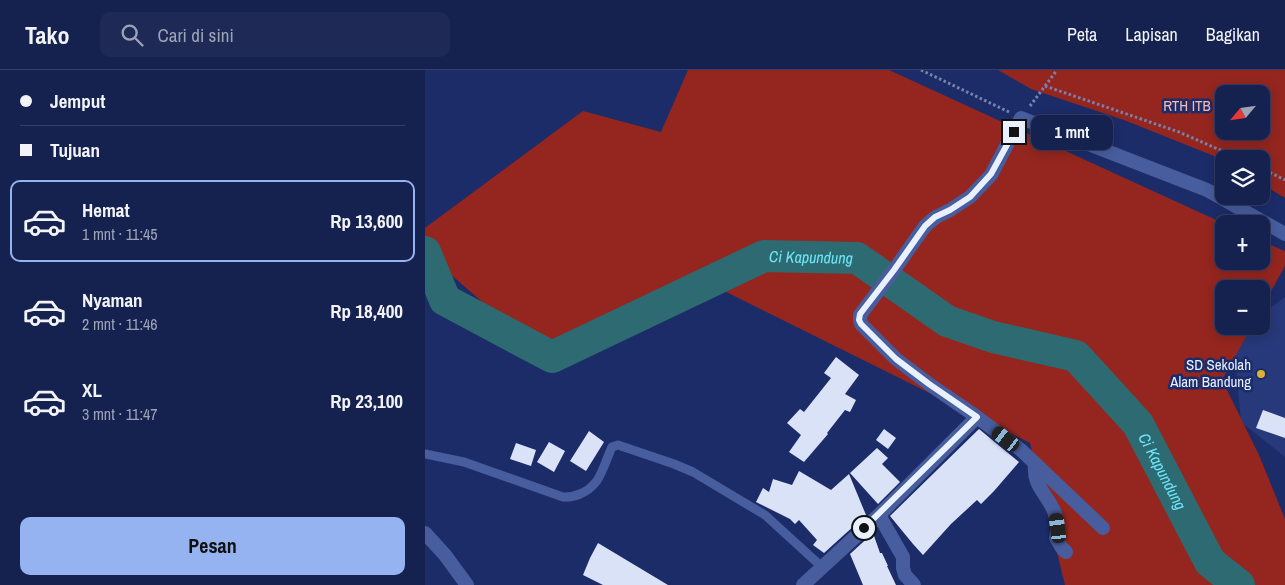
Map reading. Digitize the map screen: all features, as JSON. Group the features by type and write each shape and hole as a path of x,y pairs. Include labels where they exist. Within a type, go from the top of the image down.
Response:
{"street":[{"path":"1103,528 1021,450 896,359 861,324 859,320 860,314 925,226 935,217 970,197 991,174 1021,118 1207,190 1285,234"},
{"path":"803,585 879,515 977,417"},
{"path":"1035,464 1034,474 1038,485 1056,516 1058,528 1056,538 1066,552"},
{"path":"879,515 903,557 905,575 914,585"},
{"path":"425,533 445,555 467,585"}],"lane":[{"path":"425,454 464,462 563,497 570,497 587,491 596,483 612,447 618,445 693,472 765,515 822,567"}],"path":[{"path":"921,70 1021,118 1057,70"},
{"path":"1045,86 1179,132 1220,150"},
{"path":"1270,172 1285,180"}],"shaded area":[{"name":"SD Sekolah Alam Bandung","path":"1285,297 1285,457 1241,422 1235,356 1246,335 1270,335 1270,308"}],"green space":[{"path":"688,70 889,70 1215,219 1215,270 1270,270 1270,245 1285,251 1285,266 1270,293 1270,280 1215,280 1215,335 1247,335 1222,380 1259,455 1285,519 1285,585 1065,585 1030,443 698,278 535,348 425,252 425,228 583,111 661,132"},
{"name":"RTH ITB","path":"998,70 1285,70 1285,198 1270,189 1270,150 1215,150 1215,156 1124,120 1031,89"}],"building":[{"path":"836,357 859,375 845,394 856,400 850,412 845,410 828,434 804,462 789,452 801,435 787,423 800,409 804,412 831,378 824,373"},
{"path":"1263,410 1285,418 1285,438 1256,428"},
{"path":"884,429 896,438 888,449 876,440"},
{"path":"979,429 1019,462 981,504 977,500 951,524 923,555 890,516"},
{"path":"589,431 604,442 586,471 570,461"},
{"path":"549,442 565,451 554,472 537,462"},
{"path":"516,443 536,450 531,466 510,459"},
{"path":"877,448 888,458 882,464 900,482 878,504 850,473"},
{"path":"799,471 831,490 849,474 866,515 824,553 813,545 817,540 799,520 795,524 790,519 756,502 763,488 769,492 773,479 792,485"},
{"path":"873,533 880,553 882,553 896,585 863,585 850,554"},
{"path":"598,543 668,585 603,585 583,575"}],"waterway":[{"name":"Ci Kapundung","path":"425,252 445,300 552,357 764,256 857,258 947,321 993,337 1076,356 1138,424 1210,562 1239,585"}],"place":[{"name":"SD Sekolah Alam Bandung","path":"1261,374"}],"route":[{"path":"864,528 977,417 896,359 861,324 859,320 860,314 925,226 935,217 970,197 991,174 1014,132"}]}
